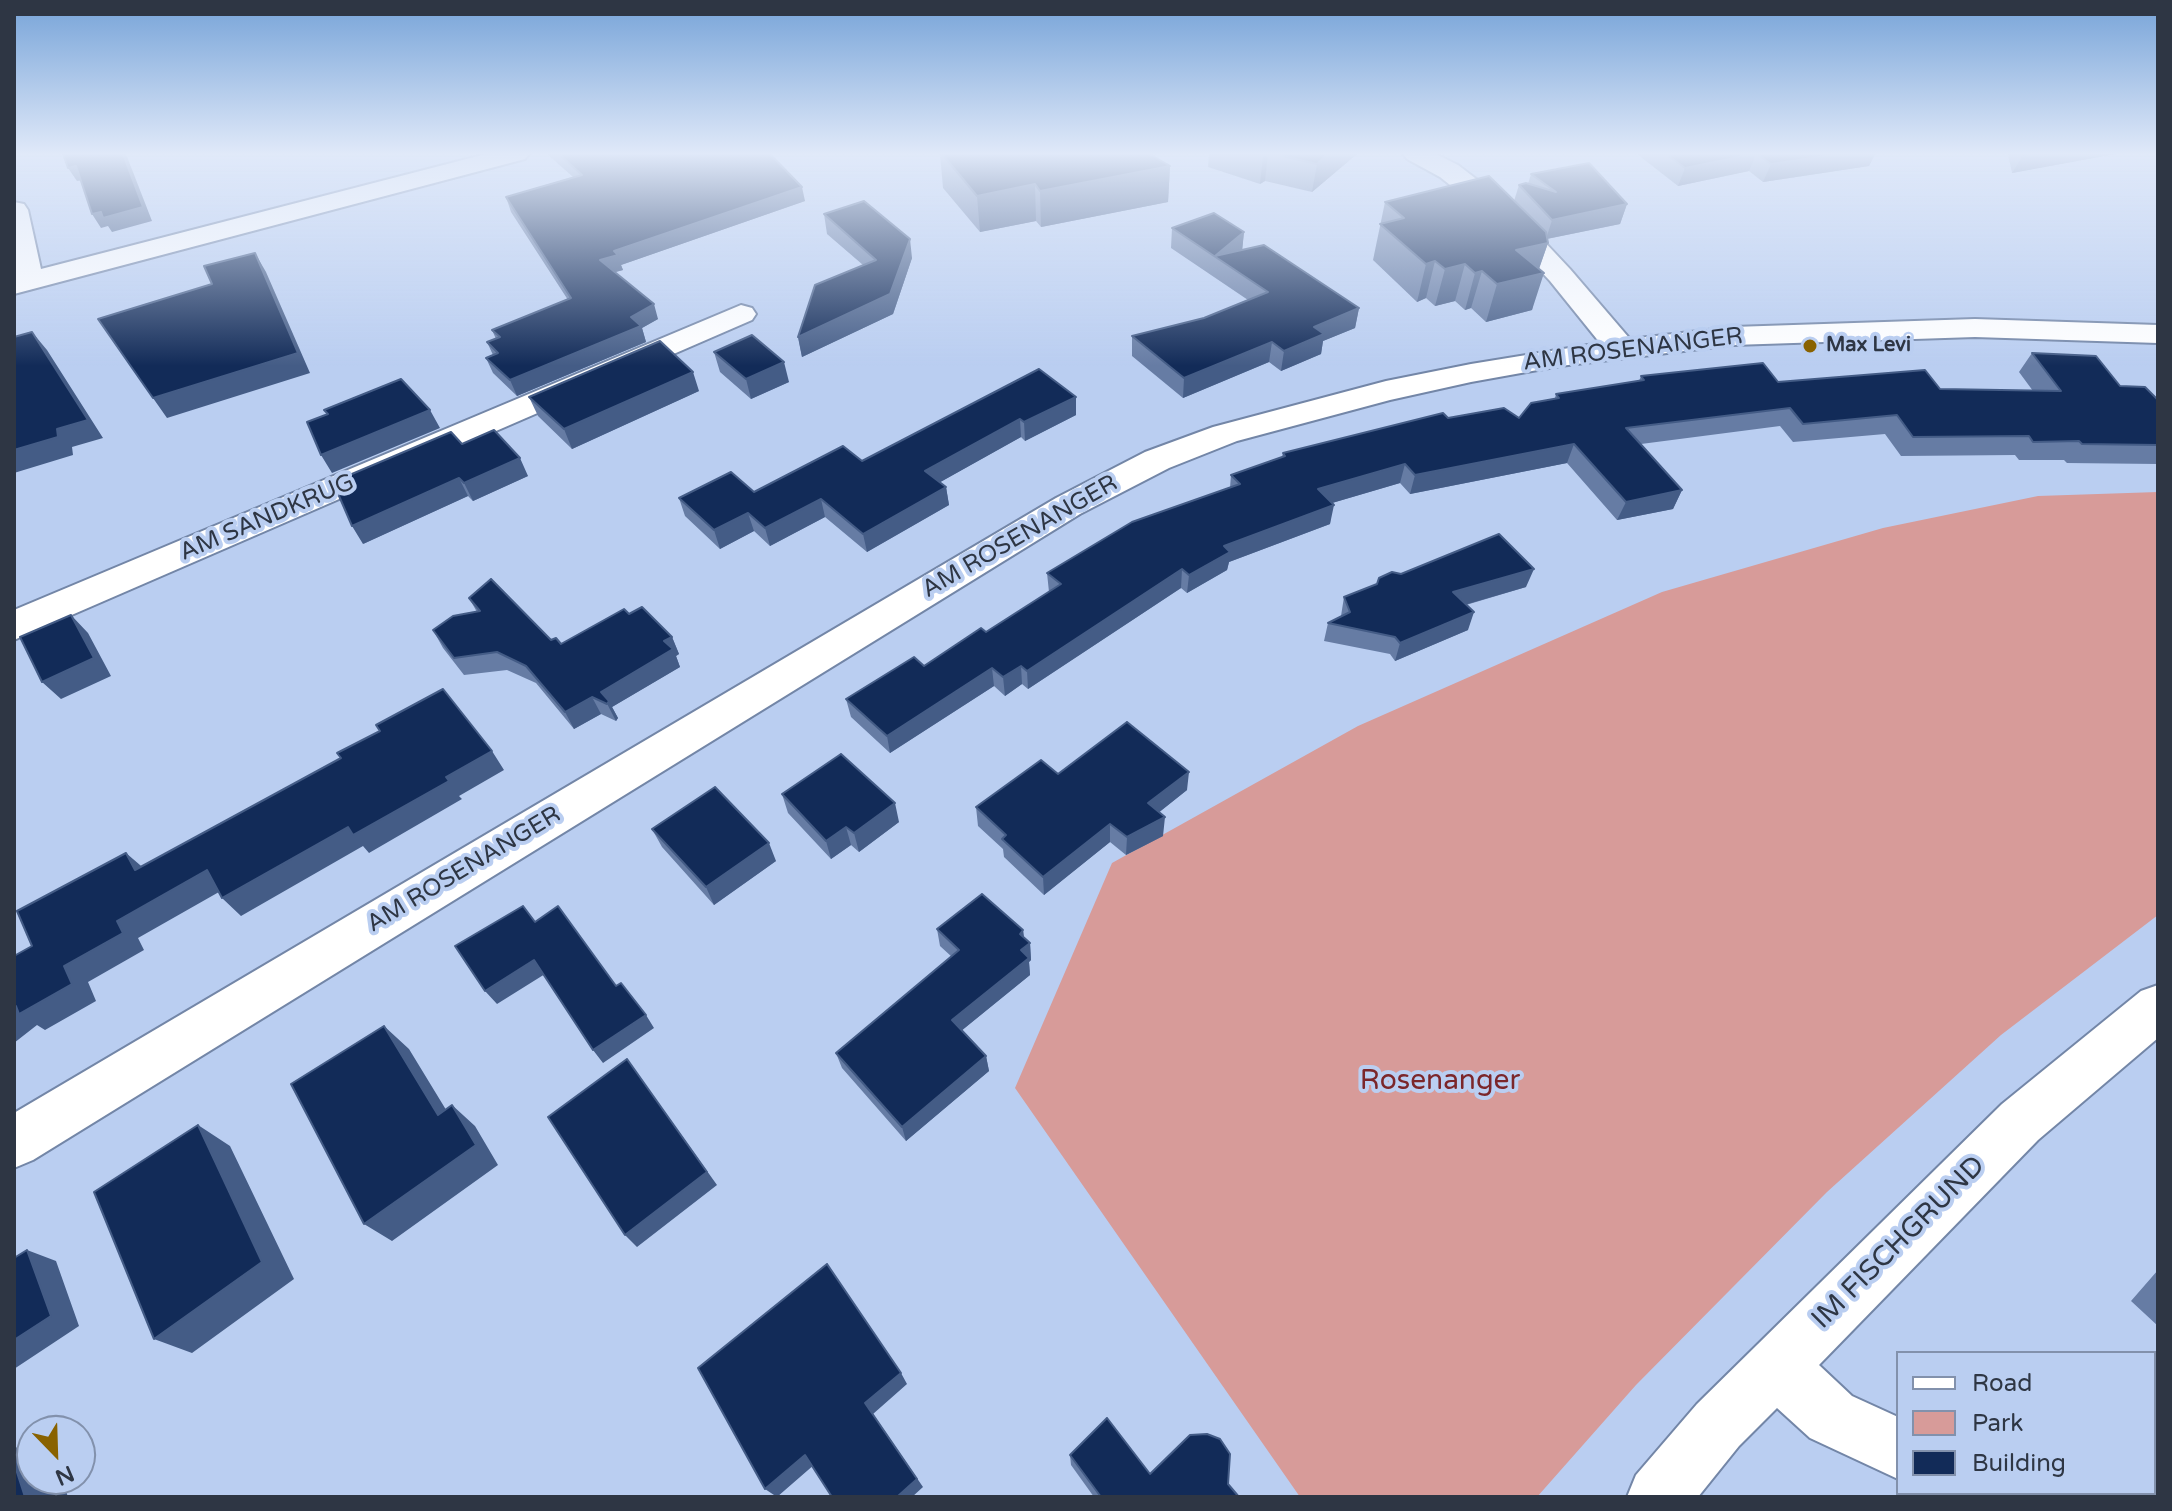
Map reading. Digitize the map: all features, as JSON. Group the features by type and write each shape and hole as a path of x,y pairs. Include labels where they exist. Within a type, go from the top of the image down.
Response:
{"street":[{"path":"15,225 21,283 245,225"},
{"path":"1513,225 1621,348"},
{"name":"AM SANDKRUG","path":"14,626 741,314"},
{"name":"AM ROSENANGER","path":"14,1142 1068,506 1157,460 1225,434 1386,391 1546,359 1621,348 1733,336 1853,330 1975,328 2158,334"},
{"name":"IM FISCHGRUND","path":"1658,1497 1718,1425 2020,1122 2158,1007"},
{"path":"1776,1366 1831,1417 1896,1447"}],"green space":[{"name":"Rosenanger","path":"2158,492 2158,915 2001,1035 1827,1192 1636,1385 1537,1497 1300,1497 1015,1088 1112,863 1358,726 1662,592 1883,528 2038,496"}],"building":[{"path":"524,225 692,225 614,251 618,255 600,260 654,304 631,317 641,326 510,380 486,358 498,353 487,342 500,337 492,330 571,298"},
{"path":"836,225 892,225 910,239 890,294 798,337 815,285 876,260"},
{"path":"1182,225 1232,225 1244,232 1215,256 1264,245 1359,308 1314,327 1324,334 1284,351 1272,342 1184,378 1132,336 1204,318 1268,292 1172,228"},
{"path":"1381,225 1538,225 1546,232 1548,243 1516,250 1544,273 1497,284 1482,271 1475,273 1465,264 1445,269 1435,261 1426,264"},
{"path":"255,253 298,353 153,398 98,319 212,284 204,266"},
{"path":"32,332 88,420 57,429 58,437 14,450 14,337"},
{"path":"752,335 784,362 746,379 714,352"},
{"path":"660,341 693,372 564,429 529,397"},
{"path":"2032,353 2096,356 2120,386 2145,387 2158,400 2158,445 2033,442 2029,436 1913,437 1897,415 1803,424 1790,408 1626,428 1682,490 1626,502 1574,444 1415,475 1405,464 1318,489 1334,505 1224,546 1230,552 1189,575 1182,569 1027,671 1021,666 1003,677 992,668 887,736 846,699 914,657 924,666 981,628 986,632 1061,584 1047,573 1132,522 1240,484 1231,475 1285,456 1283,453 1443,413 1448,418 1504,408 1519,418 1531,403 1559,398 1556,394 1644,380 1641,376 1763,363 1778,382 1925,370 1940,389 2061,391"},
{"path":"1039,369 1076,397 1024,422 1020,419 925,471 946,487 863,534 821,499 765,528 748,513 714,530 679,498 731,472 754,492 843,446 862,461"},
{"path":"401,379 430,410 321,455 307,422 328,414 324,410"},
{"path":"494,430 520,458 464,483 459,478 352,526 333,482 451,432 462,444"},
{"path":"1499,534 1534,569 1453,592 1474,612 1400,643 1395,637 1328,623 1350,612 1344,597 1377,584 1379,578 1392,572 1401,574"},
{"path":"491,579 551,640 556,638 561,644 624,609 629,614 642,607 672,637 664,641 673,649 601,692 609,701 607,704 592,697 565,712 526,666 497,652 454,658 433,630 453,616 480,611 469,598"},
{"path":"71,615 94,658 42,682 20,637"},
{"path":"443,689 492,751 446,777 449,781 353,835 348,827 222,898 207,870 117,921 123,933 64,966 72,984 19,1014 14,1007 14,956 32,946 17,911 126,853 135,870 341,758 337,753 380,731 376,725"},
{"path":"1127,722 1189,772 1148,803 1165,817 1127,837 1110,824 1043,877 1002,839 1006,835 976,807 1041,760 1058,774"},
{"path":"841,754 895,803 854,833 846,827 826,841 782,794"},
{"path":"715,787 769,843 706,887 652,829"},
{"path":"982,894 1023,930 1020,934 1030,943 1021,950 1029,958 952,1020 986,1056 902,1127 836,1053 959,950 937,929"},
{"path":"523,906 535,922 558,906 616,986 621,983 646,1015 593,1050 534,960 485,991 455,946"},
{"path":"384,1026 438,1115 452,1105 476,1145 364,1224 291,1084"},
{"path":"627,1059 707,1172 625,1235 548,1117"},
{"path":"198,1125 262,1262 154,1339 94,1192"},
{"path":"27,1250 51,1316 14,1340 14,1258"},
{"path":"827,1264 901,1373 865,1403 917,1479 897,1497 832,1497 805,1455 765,1489 698,1368"},
{"path":"1107,1418 1150,1474 1190,1435 1207,1434 1220,1439 1230,1454 1228,1484 1239,1497 1101,1497 1070,1455"},
{"path":"14,1463 16,1495 25,1497 14,1497"}],"place":[{"name":"Max Levi","path":"1810,346"}]}
